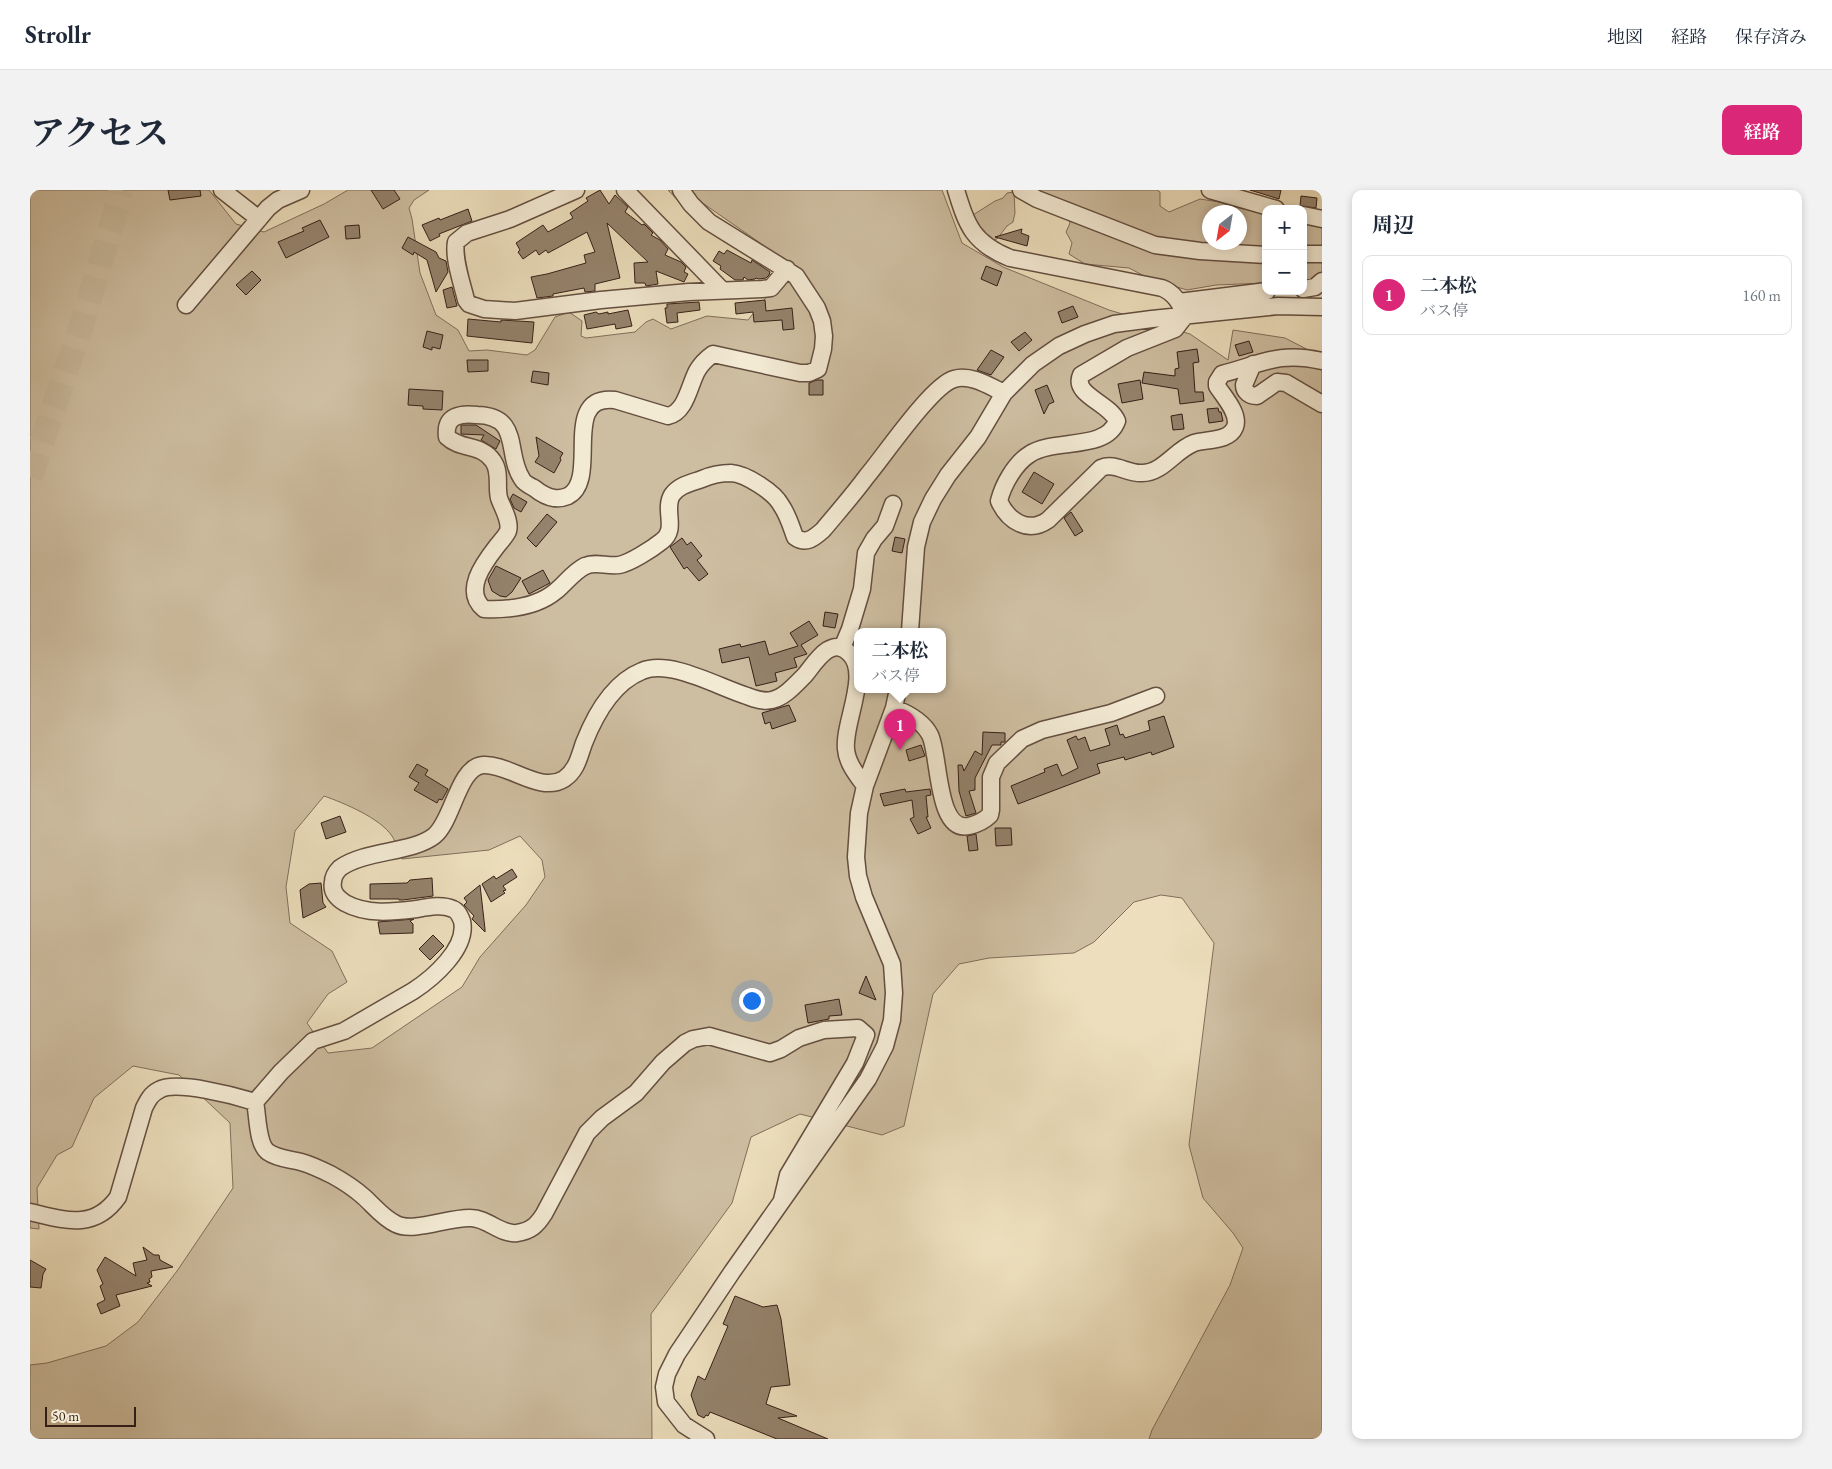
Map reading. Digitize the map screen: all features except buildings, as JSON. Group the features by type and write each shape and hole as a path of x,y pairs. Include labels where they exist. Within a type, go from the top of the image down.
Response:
{"street":[{"path":"222,190 259,219"},
{"path":"186,305 259,219 278,200 301,190"},
{"path":"576,190 510,220 467,233 456,242 455,247 461,280 466,300 469,304 484,309 515,311 601,300 722,290 743,291 772,288 787,269"},
{"path":"625,190 722,290"},
{"path":"681,190 691,204 710,222 796,276 808,292 822,321 823,349 818,369 809,373 800,373 713,354 706,359 697,372 682,405 673,415 668,416 615,400 607,399 594,403 587,412 584,424 579,484 574,492 560,499 551,498 522,480 513,451 511,436 505,426 499,421 480,415 460,415 452,419 447,426 447,437 457,444 484,451 494,461 498,476 498,492 508,522 508,530 478,574 475,587 476,603 484,610 515,609 556,592 568,578 584,566 595,563 619,565 645,552 668,535 671,498 679,488 715,474 733,473 752,480 780,503 795,537 805,541 813,539 823,530 923,406 943,385 953,379 964,378 983,382 1004,393"},
{"path":"956,190 969,228 980,240 996,252 1010,258 1162,288 1173,295 1182,309"},
{"path":"1021,190 1037,199 1154,245 1200,251 1262,255"},
{"path":"1210,190 1262,205"},
{"path":"1307,215 1322,218"},
{"path":"1307,254 1322,254"},
{"path":"1307,288 1315,287 1322,281"},
{"path":"910,628 916,547 922,522 933,499 948,475 978,437 1004,393 1033,364 1059,346 1114,324 1152,318 1182,309 1262,292"},
{"path":"1182,309 1322,306"},
{"path":"1182,309 1175,329 1127,348 1082,375 1079,381 1080,388 1116,417 1115,426 1110,433 1098,439 1044,448 1030,454 1012,474 1001,492 999,501 1008,517 1015,522 1032,527 1041,525 1101,468 1112,466 1141,474 1151,472 1193,443 1228,436 1236,425 1234,415 1218,386 1217,382 1222,374 1278,357 1297,356 1322,361"},
{"path":"1254,364 1244,385 1244,388 1250,395 1257,396 1277,382 1286,382 1322,404"},
{"path":"842,648 862,589 866,552 885,526 893,504"},
{"path":"255,1102 313,1041 344,1031 418,988 442,966 459,943 462,928 461,919 457,911 452,908 433,907 388,913 359,908 340,900 332,886 336,871 341,867 366,857 416,844 435,835 447,818 465,778 470,772 479,766 490,765 542,782 554,783 564,778 574,770 595,719 610,696 619,685 642,671 670,668 739,694 767,701 777,699 792,688 826,651 835,647 842,648 848,651 854,661"},
{"path":"854,689 846,751 852,768 865,786"},
{"path":"706,1439 684,1425 666,1402 664,1387 667,1374 677,1354 782,1200 868,1079 885,1046 892,1020 894,993 892,964 864,897 858,876 856,857 859,813 865,786 894,708 897,693"},
{"path":"894,708 905,712 920,722 930,735 946,809 952,822 964,827 976,824 990,816 991,777 997,763 1022,739 1042,730 1111,713 1156,696"},
{"path":"255,1102 259,1140 267,1152 280,1158 315,1167 334,1176 363,1196 396,1224 411,1228 457,1218 474,1218 505,1231 516,1233 536,1226 587,1133 602,1118 636,1093 664,1062 685,1043 693,1039 709,1036 770,1053 780,1050 799,1038 824,1030 858,1028 866,1035 864,1043 855,1062 788,1175 782,1200"},
{"path":"30,1212 68,1220 83,1221 96,1217 110,1209 118,1197 144,1108 151,1096 161,1089 190,1088 218,1092 255,1102"}],"shaded area":[{"path":"30,190 209,190 236,224 264,232 324,204 348,190 429,190 414,200 409,208 420,273 436,315 458,330 469,351 487,350 527,355 535,350 555,317 569,312 582,321 581,336 586,338 635,332 646,322 653,319 671,329 707,316 748,320 769,294 782,286 776,254 704,204 686,209 668,190 942,190 962,243 1003,267 1109,310 1190,334 1228,360 1233,330 1285,338 1322,357 1322,1439 1149,1439 1152,1430 1230,1285 1243,1248 1233,1233 1203,1198 1189,1145 1214,943 1182,898 1161,895 1134,902 1094,942 1074,953 989,958 959,964 933,994 904,1126 882,1135 800,1114 751,1137 732,1203 651,1314 652,1439 30,1439 30,1365 47,1363 106,1346 138,1322 177,1271 233,1188 230,1123 179,1075 133,1066 94,1098 72,1147 57,1155 37,1188 39,1229 30,1228","holes":["324,796 370,817 386,829 394,839 402,859 489,850 520,836 542,860 545,877 526,905 480,957 462,987 372,1048 328,1053 307,1023 328,994 347,982 332,951 290,923 286,887 295,831"]},
{"path":"1035,190 1157,190 1160,192 1160,206 1169,212 1200,199 1229,205 1202,205 1202,250 1247,250 1247,209 1253,209 1262,213 1262,283 1216,285 1187,290 1150,279 1129,268 1085,264 1069,254 1072,243 1066,232 1070,223 1063,204"},
{"path":"1014,192 1015,213 1013,222 1007,226 997,239 990,240 974,221 973,215 1003,198 1007,193"},
{"path":"1307,221 1322,228 1322,293 1308,293"}],"tunnel":[{"path":"30,477 80,330 121,190"}],"place":[{"name":"二本松","path":"900,750"}]}
